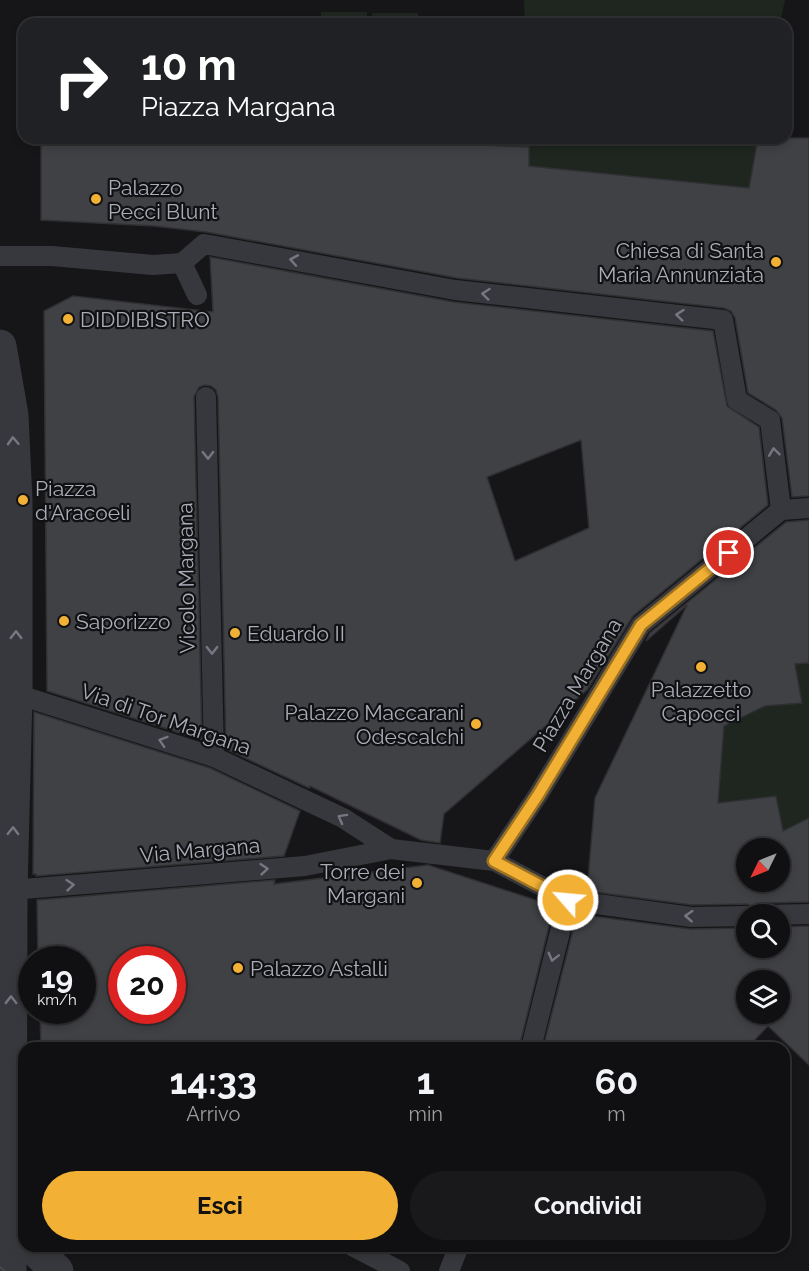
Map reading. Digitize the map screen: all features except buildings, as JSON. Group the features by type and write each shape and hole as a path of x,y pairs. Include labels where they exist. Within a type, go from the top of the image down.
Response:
{"street":[{"path":"0,346 12,415 16,501 16,694 11,890 16,1233 10,1271"},
{"path":"36,1252 57,1271"}],"lane":[{"path":"0,256 52,256 153,265 182,263 204,244 455,290 723,320 737,400 770,420 781,510 809,508"},
{"path":"182,263 197,295"},
{"name":"Vicolo Margana","path":"206,397 214,757"},
{"name":"Piazza Margana","path":"494,861 538,795 641,625 781,510"},
{"name":"Via di Tor Margana","path":"16,694 214,757 343,818 391,849"},
{"path":"391,849 494,861 568,900 691,917 736,916"},
{"name":"Via Margana","path":"11,890 305,866 391,849"},
{"path":"532,1042 568,900"},
{"path":"790,914 809,914"},
{"path":"364,1252 400,1271"},
{"path":"450,1271 457,1252"}],"shaded area":[{"path":"524,0 785,0 781,18 525,18"},
{"path":"321,12 367,12 367,18 321,18"},
{"path":"372,13 418,13 418,18 372,18"},
{"path":"463,144 757,144 749,188 529,166 528,147"},
{"path":"805,640 809,664 809,818 783,831 776,796 718,803 704,736 765,706 802,703 792,641"}],"tram line":[{"path":"0,1267 5,1271"}],"place":[{"name":"Palazzo Pecci Blunt","path":"96,199"},
{"name":"Chiesa di Santa Maria Annunziata","path":"776,262"},
{"name":"DIDDIBISTRO","path":"68,319"},
{"name":"Piazza d'Aracoeli","path":"23,500"},
{"name":"Saporizzo","path":"64,621"},
{"name":"Eduardo II","path":"235,633"},
{"name":"Palazzetto Capocci","path":"701,667"},
{"name":"Palazzo Maccarani Odescalchi","path":"476,724"},
{"name":"Torre dei Margani","path":"417,883"},
{"name":"Palazzo Astalli","path":"238,968"}],"route":[{"path":"568,900 494,861 538,795 641,625 729,553"}]}
